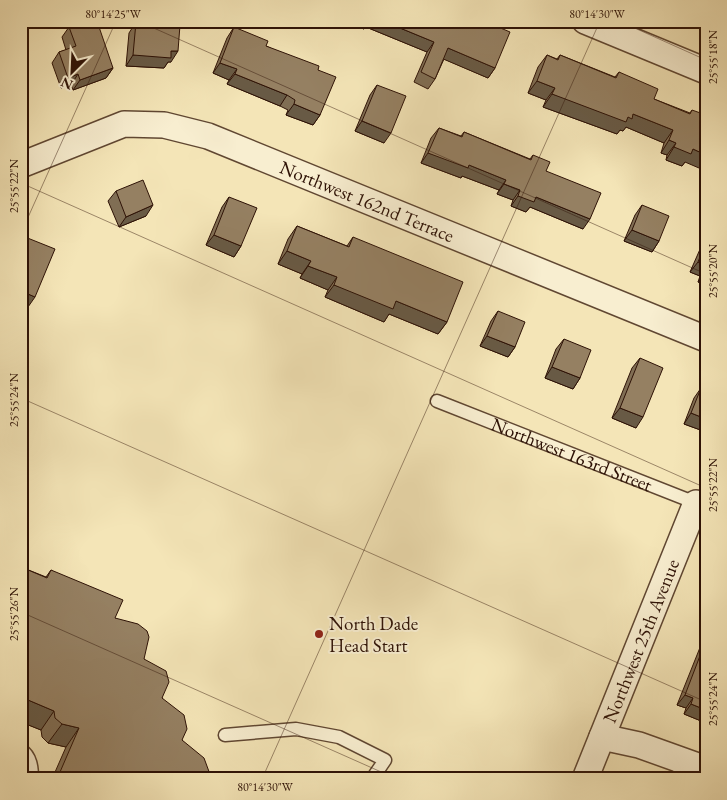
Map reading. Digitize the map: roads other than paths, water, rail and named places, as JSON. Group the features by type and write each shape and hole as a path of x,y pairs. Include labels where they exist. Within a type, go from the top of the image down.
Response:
{"street":[{"path":"585,21 706,70"},
{"name":"Northwest 162nd Terrace","path":"21,165 124,124 164,125 199,134 706,339"},
{"name":"Northwest 25th Avenue","path":"585,779 701,505"},
{"path":"602,737 639,745 689,770"}],"lane":[{"name":"Northwest 163rd Street","path":"437,401 701,505"},
{"path":"225,735 296,729 339,737 385,760 372,779"},
{"path":"21,750 24,751 32,767 32,779"}],"place":[{"name":"North Dade Head Start","path":"319,634"}]}
